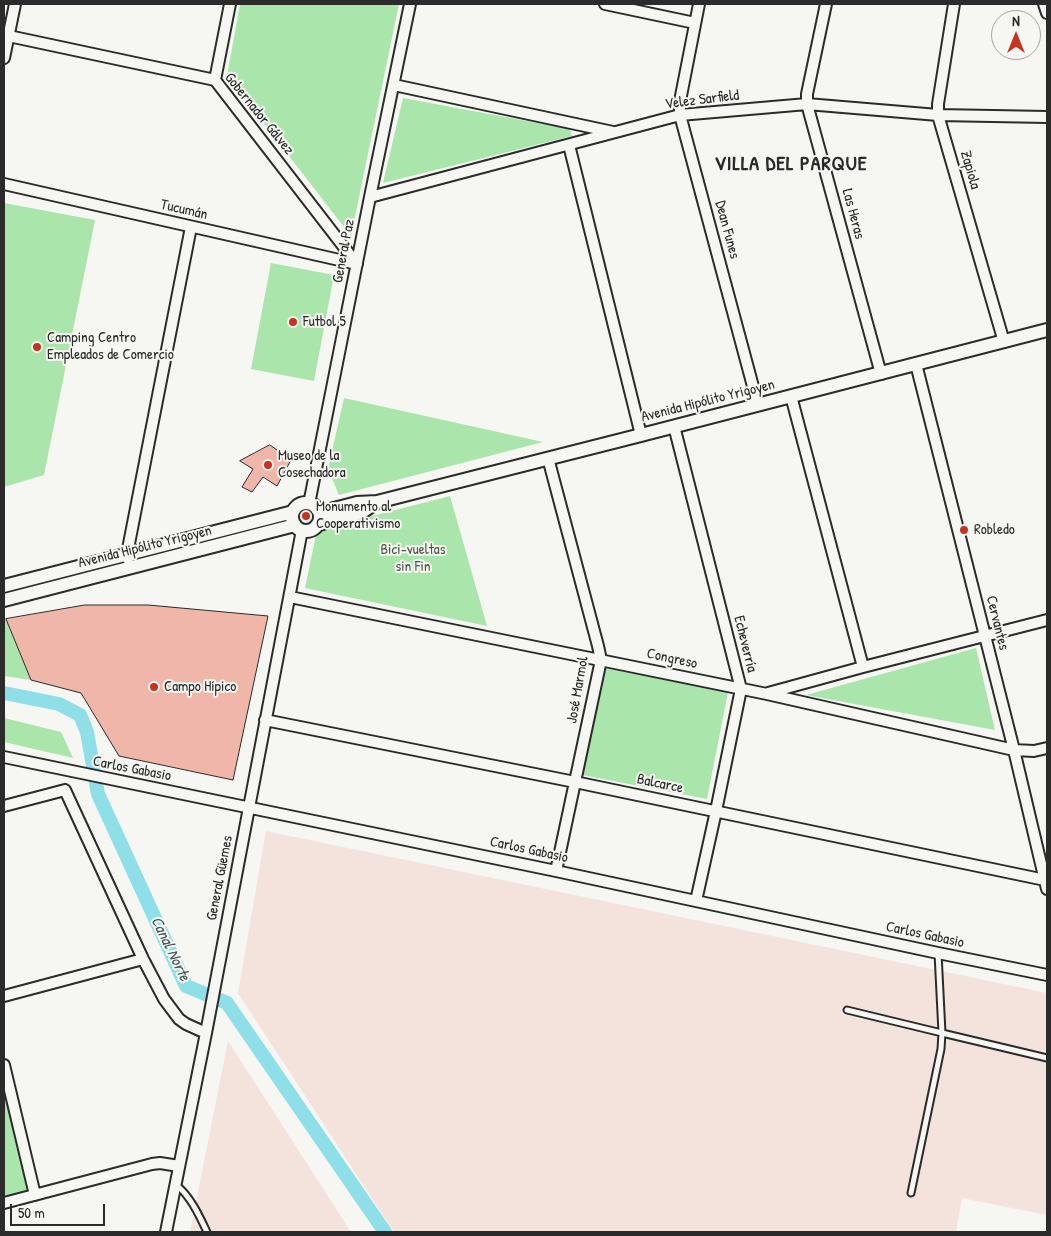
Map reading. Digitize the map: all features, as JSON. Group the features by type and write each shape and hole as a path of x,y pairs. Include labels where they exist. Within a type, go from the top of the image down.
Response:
{"street":[{"path":"4,58 6,36 15,4"},
{"path":"215,80 230,4"},
{"name":"General Paz","path":"313,506 357,264 410,4"},
{"path":"605,4 695,23"},
{"name":"Dean Funes","path":"699,4 680,101 680,115 758,405"},
{"name":"Las Heras","path":"826,4 807,94 807,104 881,374"},
{"name":"Zapiola","path":"954,4 938,104 938,115 1004,342"},
{"path":"1044,4 1047,12"},
{"name":"Gobernador Gálvez","path":"6,36 215,80 357,264"},
{"path":"394,85 614,132"},
{"name":"Velez Sarfield","path":"370,197 680,115 807,104 938,115 1047,117"},
{"path":"569,145 641,435"},
{"name":"Tucumán","path":"4,184 357,264"},
{"path":"130,568 126,554 191,227"},
{"name":"Avenida Hipólito Yrigoyen","path":"4,586 293,512 295,508 302,504 326,510 357,503 377,502 1047,330"},
{"name":"Cervantes","path":"916,364 1047,883"},
{"path":"791,396 863,667"},
{"name":"Echeverría","path":"674,426 741,689 696,901"},
{"name":"José Marmol","path":"548,458 601,660 556,871"},
{"name":"Avenida Hipólito Yrigoyen","path":"4,600 299,528 311,530 317,524 362,512 377,502"},
{"path":"313,506 320,516 317,524"},
{"path":"293,512 292,516 299,528"},
{"name":"General Güemes","path":"166,1232 290,597 299,528"},
{"name":"Congreso","path":"290,597 767,694 1014,750 1034,751 1047,748"},
{"path":"767,694 863,667 1047,620"},
{"name":"Balcarce","path":"265,720 716,811 1047,883"},
{"name":"Carlos Gabasio","path":"4,757 556,871 1047,976"},
{"path":"72,772 65,790 143,959 164,999 178,1019 206,1033"},
{"path":"4,806 65,790"},
{"path":"4,996 143,959"},
{"path":"4,1065 35,1195"},
{"path":"4,1203 152,1164 160,1163 178,1166"}],"lane":[{"path":"911,1193 941,1049 938,953"},
{"path":"847,1010 1047,1058"},
{"path":"175,1185 183,1190 188,1197 207,1232"}],"shaded area":[{"path":"266,831 1047,993 1047,1215 962,1198 956,1232 394,1232 238,993"},
{"path":"228,1041 351,1232 190,1232"}],"green space":[{"path":"240,4 399,4 351,236 227,76"},
{"path":"403,98 570,129 572,136 383,183"},
{"name":"Camping Centro Empleados de Comercio","path":"4,203 95,220 44,475 4,487"},
{"name":"Futbol 5","path":"271,263 334,275 314,381 251,369"},
{"path":"344,398 543,442 339,495 328,469"},
{"name":"Bici-vueltas sin Fin","path":"450,496 487,626 305,588 317,530"},
{"path":"6,619 31,680 4,676 4,620"},
{"path":"976,648 995,730 806,695"},
{"path":"603,668 728,692 707,799 582,775"},
{"path":"4,718 61,732 73,758 4,742"},
{"path":"4,1065 35,1195 4,1203"}],"building":[{"name":"Museo de la Cosechadora","path":"270,445 291,460 277,486 263,477 252,492 242,487 253,469 240,461"},
{"name":"Campo Hípico","path":"85,605 148,605 268,616 233,780 119,756 81,693 31,680 6,619"}],"waterway":[{"name":"Canal Norte","path":"4,693 59,704 80,715 87,732 98,794 186,986 227,1003 385,1232"}],"place":[{"name":"Futbol 5","path":"293,322"},
{"name":"Camping Centro Empleados de Comercio","path":"37,347"},
{"name":"Museo de la Cosechadora","path":"268,465"},
{"name":"Monumento al Cooperativismo","path":"306,516"},
{"name":"Robledo","path":"964,530"},
{"name":"Campo Hípico","path":"154,687"}],"district":[{"name":"VILLA DEL PARQUE","path":"791,165"}]}
